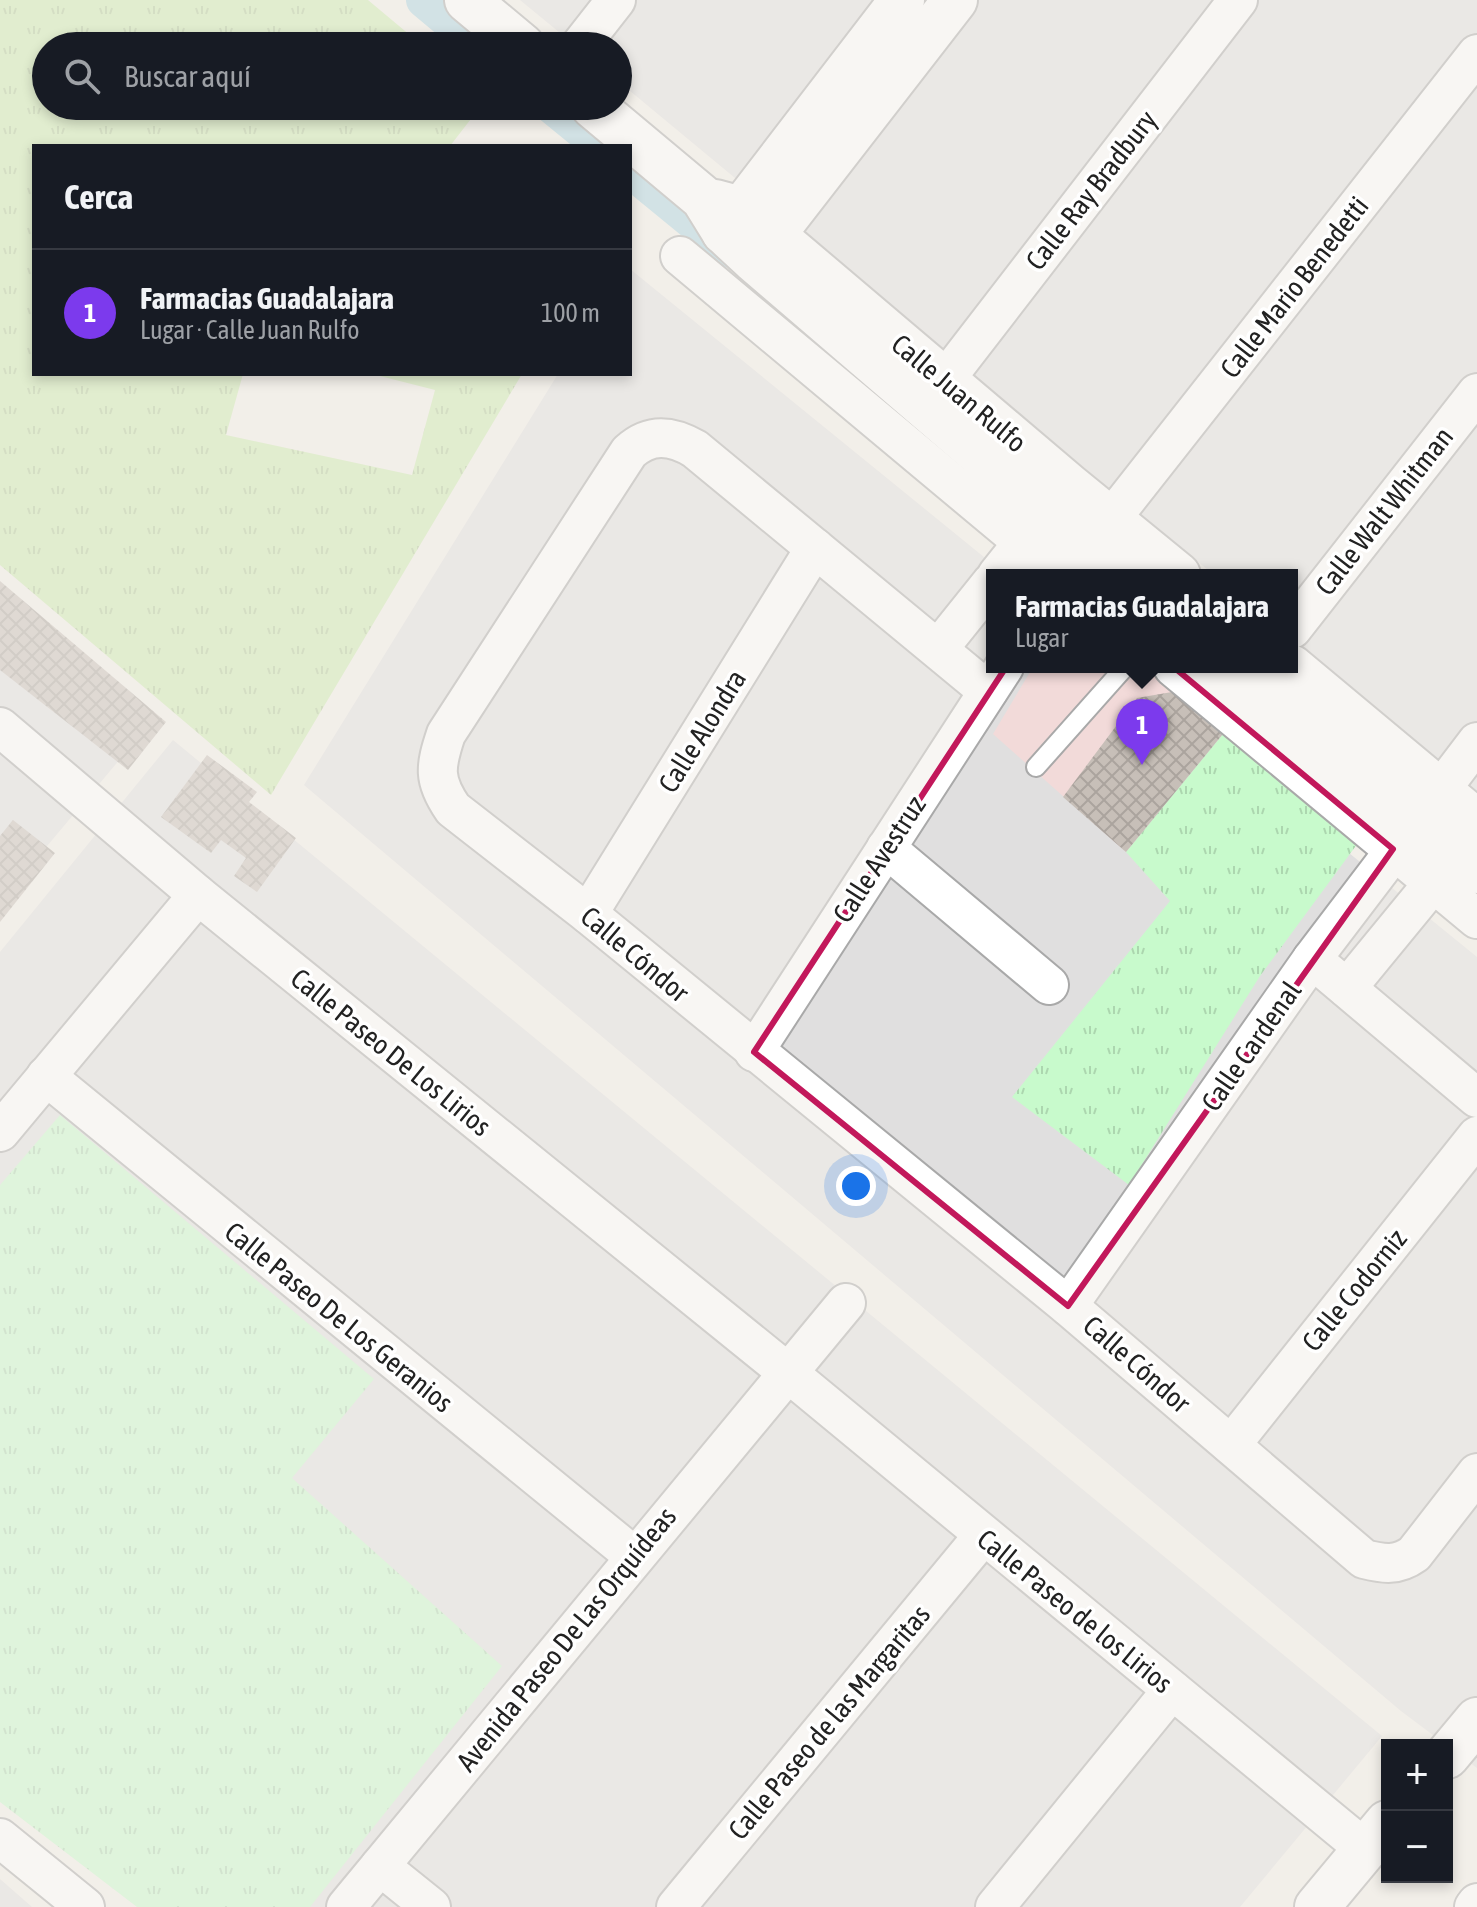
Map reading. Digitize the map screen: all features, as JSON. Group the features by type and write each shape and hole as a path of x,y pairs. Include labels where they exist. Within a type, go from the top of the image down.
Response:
{"street":[{"path":"467,0 505,32"},
{"path":"591,32 616,0"},
{"path":"739,227 902,0"},
{"path":"739,227 955,0"},
{"name":"Calle Ray Bradbury","path":"934,394 1238,0"},
{"name":"Calle Mario Benedetti","path":"1090,559 1477,54"},
{"name":"Calle Juan Rulfo","path":"610,120 934,394 1090,559 1145,569"},
{"name":"Calle Juan Rulfo","path":"680,256 1047,513 1090,559"},
{"name":"Calle Walt Whitman","path":"1298,621 1477,393"},
{"name":"Calle Cóndor","path":"996,679 939,648 695,449 667,437 640,442 629,452 446,734 437,762 439,788 453,809 588,914 1068,1306 1364,1559 1384,1564 1402,1563 1414,1554 1477,1473"},
{"path":"1002,569 1047,513"},
{"name":"Calle Alondra","path":"588,914 815,548"},
{"path":"939,648 986,589"},
{"path":"1183,673 1464,852 1477,919"},
{"path":"1249,673 1416,820 1464,852"},
{"path":"1296,673 1416,820"},
{"name":"Calle Avestruz","path":"754,1052 996,679"},
{"name":"Calle Paseo De Los Lirios","path":"0,727 198,895 787,1372"},
{"name":"Calle Cardenal","path":"1068,1306 1312,959 1477,742"},
{"path":"886,848 1049,985"},
{"name":"Calle Cardenal","path":"1347,988 1464,852"},
{"path":"0,1132 198,895"},
{"path":"1312,959 1477,1098"},
{"name":"Calle Paseo De Los Geranios","path":"46,1076 634,1556"},
{"name":"Calle Codorniz","path":"1231,1445 1477,1136"},
{"name":"Avenida Paseo De Las Orquídeas","path":"346,1907 846,1303"},
{"name":"Calle Paseo de los Lirios","path":"787,1372 982,1537 1172,1690 1376,1836"},
{"name":"Calle Paseo de las Margaritas","path":"676,1907 982,1537"},
{"path":"995,1907 1172,1690"},
{"path":"1317,1907 1376,1836"},
{"path":"0,1838 85,1907"},
{"path":"380,1866 431,1907"}],"lane":[{"path":"1036,767 1120,673"}],"highlighted area":[{"path":"1065,577 1393,849 1068,1306 754,1052"}],"shaded area":[{"path":"520,0 1477,0 1477,793 1298,644 1298,569 1207,569 632,93 632,32 559,32"},
{"path":"632,271 999,569 986,569 986,673 1127,673 1477,957 1477,1768 1453,1750 1453,1739 1438,1739 1401,1711 304,785 557,376 632,376"},
{"path":"0,590 152,721 0,902"},
{"path":"1029,673 1160,673 1227,728 1126,852 993,734"},
{"path":"173,740 1382,1736 1240,1907 148,1907 0,1783 0,952"},
{"path":"0,1879 32,1907 0,1907"}],"green space":[{"path":"0,0 368,0 406,32 32,32 32,120 470,120 452,144 32,144 32,376 242,376 226,435 412,475 435,390 380,376 521,376 271,795 0,565"},
{"path":"1223,734 1358,843 1260,976 1129,1185 1012,1097 1170,901 1126,852"},
{"path":"60,1115 374,1379 292,1478 502,1666 310,1907 137,1907 0,1802 0,1185"}],"building":[{"path":"0,581 166,722 128,770 0,670"},
{"path":"1172,692 1223,734 1126,852 1063,797 1137,698"},
{"path":"207,755 257,792 249,802 296,838 257,892 234,876 246,858 221,840 211,853 161,817"},
{"path":"13,820 55,853 0,922 0,836"}],"waterway":[{"path":"424,0 462,32"},
{"path":"569,120 599,144"},
{"path":"632,172 702,229 712,257"}],"place":[{"name":"Farmacias Guadalajara","path":"1142,765"}]}
